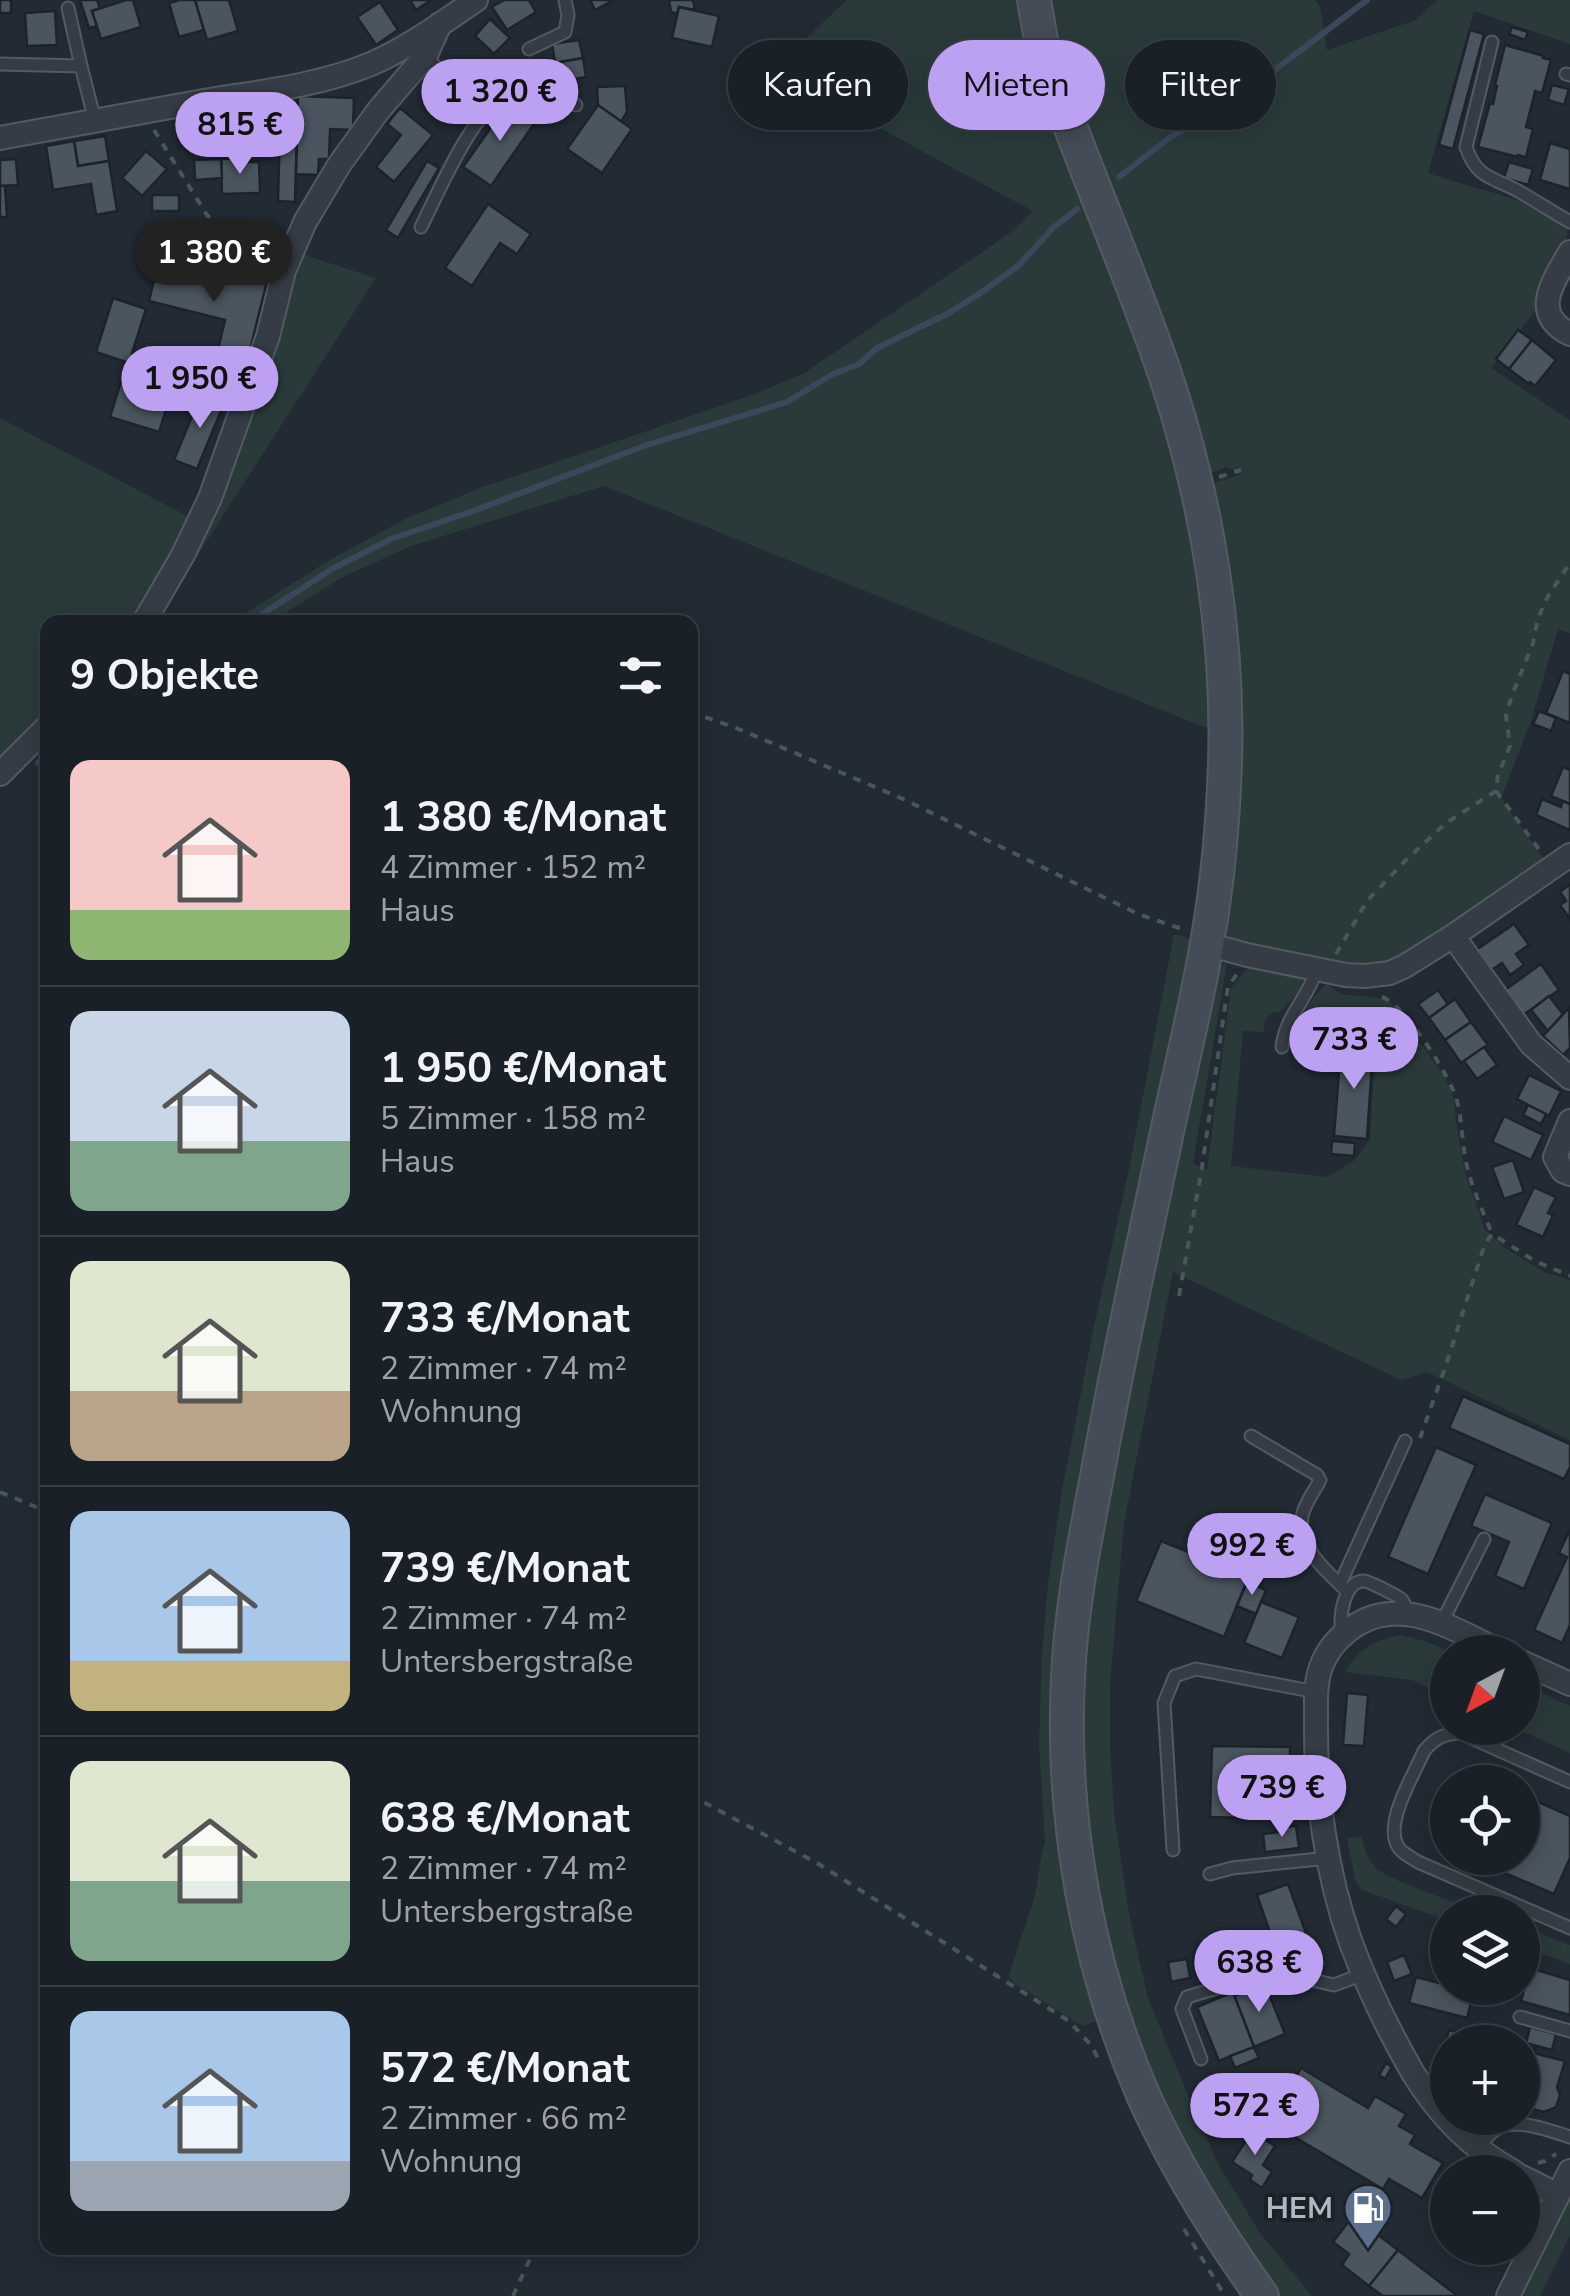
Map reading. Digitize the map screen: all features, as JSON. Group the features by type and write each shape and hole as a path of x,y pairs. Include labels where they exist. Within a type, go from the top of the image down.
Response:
{"main road":[{"path":"1034,0 1041,40 1060,99 1170,388 1196,484 1220,621 1225,759 1222,825 1208,941 1108,1419 1076,1599 1068,1677 1074,1842 1105,1984 1146,2102 1212,2223 1262,2296"}],"street":[{"path":"0,138 335,77 397,50 476,0"},
{"path":"148,615 210,498 268,336 284,271 304,222 378,111 426,55 440,24"},
{"path":"1570,252 1546,302 1553,322 1570,334"},
{"path":"0,774 40,734"},
{"path":"1208,941 1247,955 1325,964 1365,976 1390,972 1453,936 1561,861"},
{"path":"1453,936 1531,1044 1570,1078"},
{"path":"1570,1120 1555,1157 1570,1174"},
{"path":"1464,1635 1408,1614 1385,1614 1342,1634 1319,1671 1316,1750 1332,1878 1352,1944 1414,2075 1477,2148 1491,2155"},
{"path":"1540,1670 1570,1684"},
{"path":"1508,2296 1570,2171"},
{"path":"1540,2183 1558,2195"}],"lane":[{"path":"530,48 565,32 565,0"},
{"path":"68,8 96,121"},
{"path":"1492,42 1466,146 1470,159 1488,178 1519,191 1570,222"},
{"path":"426,55 478,119"},
{"path":"0,64 81,66"},
{"path":"421,227 478,119 503,98 535,97 576,105"},
{"path":"1282,1048 1290,1017 1325,964"},
{"path":"1250,1436 1317,1475 1320,1480 1305,1508 1302,1534 1318,1562 1344,1588"},
{"path":"1342,1634 1338,1624 1344,1588 1404,1441"},
{"path":"1440,1624 1484,1539"},
{"path":"1344,1588 1364,1581 1401,1598 1408,1614"},
{"path":"1173,1850 1164,1703 1176,1676 1196,1669 1316,1692"},
{"path":"1570,1782 1460,1733 1444,1734 1424,1751 1394,1821 1393,1836 1400,1851 1418,1862 1570,1928"},
{"path":"1210,1874 1232,1868 1329,1858"},
{"path":"1201,2059 1182,2010 1187,1997 1273,1972 1334,1985 1365,1973"},
{"path":"1520,2017 1570,2032"},
{"path":"1477,2148 1502,2126 1518,2125 1569,2137"}],"path":[{"path":"143,113 206,215 228,235 284,271"},
{"path":"1561,861 1496,792 1498,774 1510,746 1506,716 1511,698 1543,607 1570,563"},
{"path":"698,715 903,799 1138,914 1208,941"},
{"path":"1325,964 1367,902 1404,862 1446,823 1496,792"},
{"path":"1178,1296 1228,986 1247,955"},
{"path":"1377,996 1387,997 1398,1008 1444,1071 1457,1099 1466,1164 1492,1234 1535,1262 1570,1276"},
{"path":"1419,1439 1485,1244 1492,1234"},
{"path":"0,1492 40,1509"},
{"path":"698,1800 817,1863 1069,2022 1091,2045 1106,2072"},
{"path":"1540,2162 1556,2154 1569,2137"},
{"path":"1178,2219 1225,2296"},
{"path":"513,2296 533,2255"}],"shaded area":[{"path":"847,0 1315,0 1320,7 1327,50 1416,20 1437,0 1570,0 1570,44 1474,11 1428,173 1519,201 1568,229 1546,276 1540,305 1491,368 1570,420 1570,633 1558,629 1531,721 1501,798 1546,862 1442,933 1383,966 1357,967 1232,939 1224,930 1214,731 604,486 411,546 341,578 283,615 243,615 328,561 407,518 480,488 803,374 1010,233 1033,211 883,130 908,130 908,40 804,40","holes":["1227,467 1240,474 1186,493 1183,482"]},
{"path":"298,253 376,278 159,615"},
{"path":"0,418 191,518 138,615 40,615 40,724 0,764"},
{"path":"1174,934 1190,939 1192,944 1066,1584 1102,2019 1083,2026 1009,1977 1034,1898 1045,1842 1039,1744 1042,1655 1062,1490"},
{"path":"1253,962 1304,973 1291,1000 1279,1013 1273,1012 1265,1019 1264,1032 1243,1031 1231,1166 1328,1177 1355,1160 1370,1139 1375,1045 1294,1035 1307,1008 1326,984 1341,994 1388,999 1445,1077 1454,1099 1465,1173 1485,1230 1544,1272 1570,1280 1570,1440 1427,1372 1401,1380 1173,1272 1124,1523 1110,1684 1114,1813 1129,1914 1148,1998 1184,2086 1218,2164 1260,2233 1312,2296 1277,2296 1192,2172 1132,2041 1092,1891 1078,1759 1091,1571 1219,966 1227,963 1193,1163 1207,1170 1231,988"},
{"path":"1400,1635 1430,1643 1430,1689 1412,1680 1345,1672 1356,1657 1383,1640"},
{"path":"1540,1692 1570,1706 1570,1753 1540,1739"},
{"path":"1362,1837 1369,1860 1382,1872 1434,1895 1430,1895 1430,1914 1362,1890 1356,1883 1347,1838"},
{"path":"1540,1934 1570,1945 1570,1964 1540,1953"},
{"path":"1570,2197 1570,2235 1540,2296 1519,2296 1535,2265 1540,2265 1540,2255"}],"building":[{"path":"0,0 11,0 11,13 0,13"},
{"path":"80,0 97,0 100,8 92,11 97,26 89,28"},
{"path":"133,0 141,27 101,39 92,11"},
{"path":"195,0 204,30 179,37 169,3"},
{"path":"195,0 229,0 238,31 207,40"},
{"path":"410,0 431,0 416,10"},
{"path":"504,0 529,0 536,12 507,30 492,7"},
{"path":"590,0 614,0 595,10"},
{"path":"669,0 693,0 695,10 679,7 677,14 671,12"},
{"path":"380,2 398,30 376,45 357,17"},
{"path":"679,7 719,16 712,47 672,38"},
{"path":"55,11 57,45 27,46 25,13"},
{"path":"490,19 510,38 494,54 475,36"},
{"path":"1512,27 1528,32 1525,40 1509,34"},
{"path":"1470,30 1484,34 1453,149 1439,145"},
{"path":"579,40 583,58 555,63 552,44"},
{"path":"1505,45 1551,60 1542,93 1535,91 1526,127 1533,129 1526,157 1478,147 1490,103 1493,104"},
{"path":"583,58 586,77 559,82 555,63"},
{"path":"555,60 558,76 532,81 529,64"},
{"path":"1552,85 1569,89 1564,105 1548,100"},
{"path":"625,86 627,112 621,122 598,105 597,87"},
{"path":"298,96 354,98 353,130 330,129 329,159 319,159 318,175 296,174"},
{"path":"509,102 536,121 491,186 463,167"},
{"path":"598,105 632,129 602,173 567,149"},
{"path":"400,108 433,135 394,182 376,167 401,135 387,124"},
{"path":"280,126 297,127 295,202 278,201"},
{"path":"105,136 109,161 78,166 74,141"},
{"path":"74,141 78,166 109,161 117,211 96,215 91,184 53,190 46,146"},
{"path":"1550,143 1570,149 1570,189 1540,180"},
{"path":"146,151 167,169 142,196 122,178"},
{"path":"241,158 241,162 259,162 260,193 222,194 221,159"},
{"path":"16,159 18,185 0,186 0,160"},
{"path":"221,159 222,178 195,180 194,160"},
{"path":"427,161 439,168 398,238 386,230"},
{"path":"1509,162 1533,169 1528,185 1504,178"},
{"path":"0,186 5,186 7,217 0,217"},
{"path":"152,195 179,195 179,211 152,211"},
{"path":"488,204 531,234 517,254 500,243 472,286 445,268"},
{"path":"160,254 267,281 243,378 213,371 225,320 149,301"},
{"path":"113,298 146,309 129,363 96,352"},
{"path":"1518,330 1532,340 1509,369 1496,359"},
{"path":"1532,340 1556,360 1535,386 1509,369"},
{"path":"124,372 173,387 159,432 110,417"},
{"path":"202,392 225,401 197,469 174,460"},
{"path":"1563,671 1570,674 1570,723 1546,713"},
{"path":"1539,711 1556,718 1551,731 1533,724"},
{"path":"1563,767 1570,770 1570,804 1551,796"},
{"path":"1542,799 1561,807 1563,801 1570,804 1570,830 1536,815"},
{"path":"1570,884 1570,919 1560,905 1566,901 1560,892"},
{"path":"1514,924 1529,945 1516,954 1524,965 1510,975 1502,963 1490,971 1476,950"},
{"path":"1541,964 1559,990 1523,1015 1505,990"},
{"path":"1438,990 1448,1004 1429,1018 1418,1004"},
{"path":"1549,996 1563,1014 1548,1031 1531,1010"},
{"path":"1455,999 1471,1022 1445,1040 1429,1018"},
{"path":"1569,1008 1570,1048 1563,1055 1543,1036"},
{"path":"1471,1022 1488,1045 1461,1063 1445,1040"},
{"path":"1341,1046 1373,1048 1367,1139 1334,1136"},
{"path":"1484,1047 1497,1065 1477,1079 1464,1061"},
{"path":"1529,1075 1561,1091 1549,1116 1517,1099"},
{"path":"1528,1105 1546,1114 1541,1124 1523,1115"},
{"path":"1504,1116 1543,1135 1531,1160 1492,1142"},
{"path":"1332,1141 1355,1143 1354,1156 1331,1154"},
{"path":"1513,1160 1524,1192 1504,1199 1492,1167"},
{"path":"1534,1187 1556,1197 1543,1237 1516,1225"},
{"path":"1463,1396 1570,1444 1570,1467 1564,1479 1449,1428"},
{"path":"1436,1447 1476,1465 1428,1574 1388,1557"},
{"path":"1485,1494 1552,1523 1524,1589 1495,1576 1509,1542 1471,1526"},
{"path":"1570,1529 1570,1625 1562,1643 1534,1630 1567,1557 1559,1553"},
{"path":"1161,1541 1249,1576 1224,1637 1136,1601"},
{"path":"1247,1582 1266,1590 1256,1614 1237,1606"},
{"path":"1261,1602 1299,1617 1282,1658 1244,1643"},
{"path":"1347,1693 1368,1695 1364,1746 1343,1745"},
{"path":"1212,1746 1290,1747 1290,1779 1249,1777 1248,1818 1210,1817"},
{"path":"1540,1803 1570,1816 1570,1858 1554,1894 1510,1875 1540,1875"},
{"path":"1296,1826 1299,1848 1265,1852 1263,1834"},
{"path":"1288,1884 1306,1933 1274,1944 1257,1895"},
{"path":"1396,1906 1406,1914 1396,1927 1386,1919"},
{"path":"1266,1945 1271,1961 1255,1967 1249,1951"},
{"path":"1203,1955 1206,1974 1196,1975 1194,1957"},
{"path":"1404,1955 1412,1974 1394,1981 1387,1962"},
{"path":"1187,1959 1190,1978 1171,1982 1168,1962"},
{"path":"1540,1971 1570,1980 1570,2015 1535,2005 1540,2005"},
{"path":"1416,1977 1430,1981 1430,2005 1470,2005 1467,2018 1409,2003"},
{"path":"1265,1984 1285,2034 1254,2047 1234,1996"},
{"path":"1233,1992 1254,2047 1219,2061 1197,2007"},
{"path":"1540,2030 1556,2034 1552,2050 1540,2047"},
{"path":"1254,2047 1259,2058 1235,2068 1230,2056"},
{"path":"1540,2055 1565,2061 1556,2107 1540,2111"},
{"path":"1386,2063 1392,2067 1385,2079 1379,2075"},
{"path":"1301,2068 1368,2108 1375,2096 1406,2114 1399,2126 1415,2135 1410,2144 1430,2156 1430,2185 1422,2198 1389,2179 1383,2189 1269,2122"},
{"path":"1252,2131 1275,2146 1263,2165 1272,2172 1262,2188 1250,2180 1252,2175 1232,2162"},
{"path":"1353,2216 1398,2250 1369,2286 1342,2265 1349,2254 1333,2242"},
{"path":"1398,2250 1454,2296 1383,2296 1369,2286"}],"waterway":[{"path":"1119,177 1168,139 1268,75 1367,0"},
{"path":"261,615 332,569 391,539 647,445 787,402 979,294 1018,266 1053,228 1077,209"}],"place":[{"name":"HEM","path":"1368,2250"}]}
